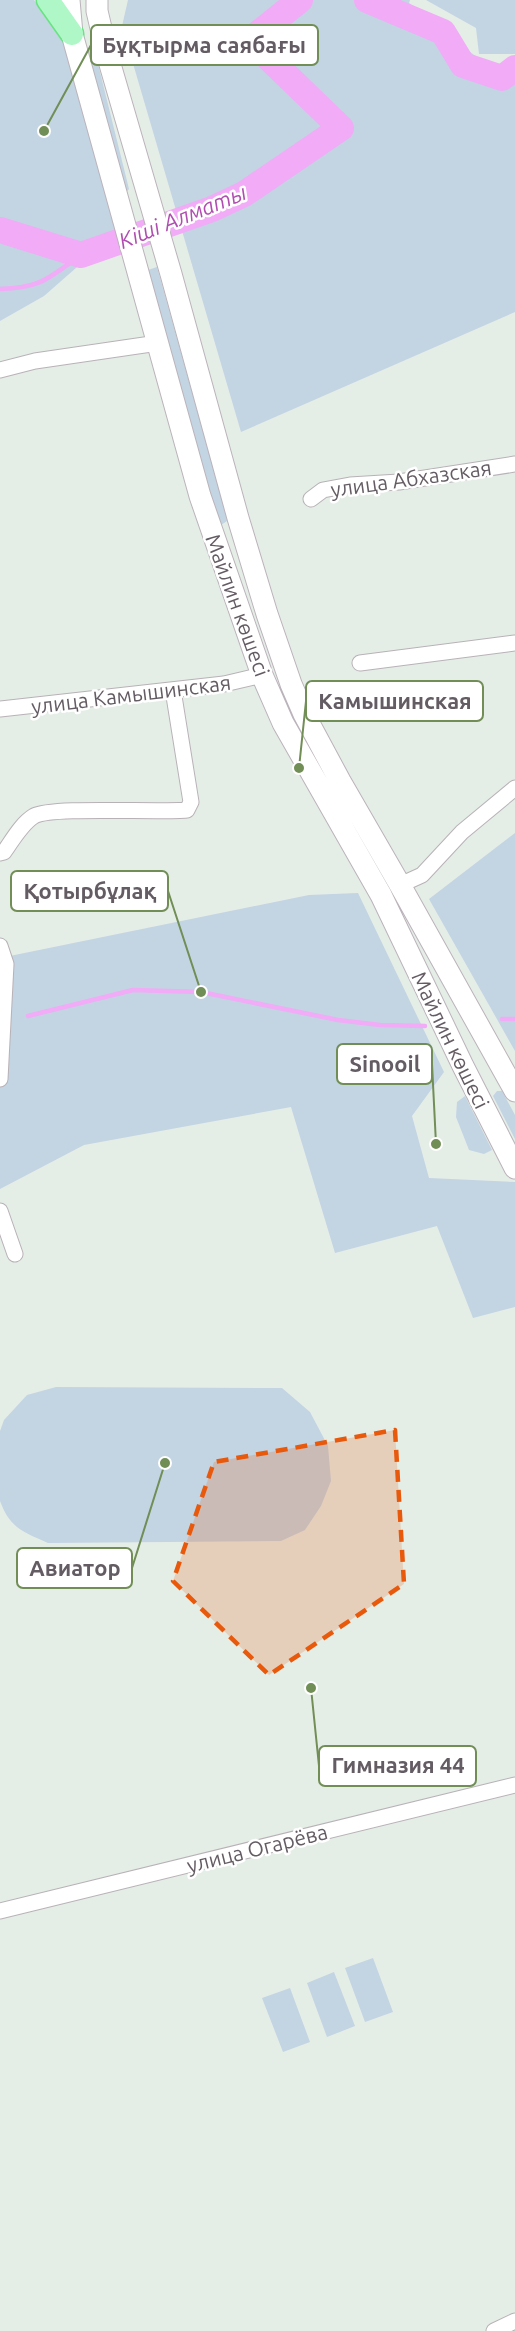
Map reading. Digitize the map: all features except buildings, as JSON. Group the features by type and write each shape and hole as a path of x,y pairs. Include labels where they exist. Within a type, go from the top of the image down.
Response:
{"main road":[{"path":"48,0 72,34"},
{"name":"Майлин көшесі","path":"69,0 72,34 200,496 262,675 283,723 381,895 515,1168"},
{"name":"Майлин көшесі","path":"97,0 97,11 107,54 171,274 238,518 291,684 304,714 340,781 512,1085"},
{"path":"482,1102 486,1086 491,1082 501,1078 512,1085"}],"street":[{"path":"0,370 35,361 158,343"},
{"name":"улица Абхазская","path":"311,499 323,490 350,485 399,482 515,464"},
{"path":"360,663 515,644"},
{"name":"улица Камышинская","path":"0,709 224,684 262,675"},
{"path":"0,853 4,852 24,825 35,815 61,812 187,810 191,802 173,690"},
{"path":"400,885 422,874 462,832 515,788"},
{"path":"0,946 6,964 0,1079"},
{"path":"0,1211 15,1254"},
{"name":"улица Огарёва","path":"0,1911 515,1785"},
{"path":"494,2331 515,2321"}],"highlighted area":[{"path":"395,1430 404,1584 269,1675 173,1581 214,1462"}],"shaded area":[{"path":"0,0 34,0 60,29 117,232 44,296 0,321"},
{"path":"128,0 410,0 409,3 484,63 515,65 515,312 241,432 122,26"},
{"path":"426,0 515,0 515,54 479,54 476,28"},
{"path":"81,45 95,52 129,189 124,195"},
{"path":"157,267 226,514 227,521 218,527 145,271"},
{"path":"515,833 515,1051 429,899"},
{"path":"358,893 444,1072 412,1116 429,1178 515,1182 515,1307 473,1318 437,1226 335,1253 291,1107 84,1145 0,1189 0,958 309,895"},
{"path":"497,1091 502,1091 515,1115 515,1139 493,1096"},
{"path":"465,1096 492,1150 484,1154 469,1150 456,1117 457,1102"},
{"path":"56,1387 282,1388 310,1412 328,1446 331,1481 321,1506 305,1530 281,1541 48,1543 18,1528 8,1517 0,1501 0,1431 4,1420 27,1395"},
{"path":"373,1958 393,2012 365,2022 345,1968"},
{"path":"334,1972 355,2026 327,2037 307,1983"},
{"path":"290,1988 310,2042 283,2052 262,1998"}],"waterway":[{"name":"Кіші Алматы","path":"0,230 81,255 212,209 244,194 341,128 250,40 300,0"},
{"name":"Кіші Алматы","path":"367,0 443,32 463,65 502,78 515,68"},
{"path":"0,289 35,284 61,270 81,255"},
{"path":"28,1016 133,990 201,992 338,1020 380,1025 425,1026"},
{"path":"502,1019 515,1019"}],"place":[{"name":"Бұқтырма саябағы","path":"44,131"},
{"name":"Камышинская","path":"299,768"},
{"name":"Қотырбұлақ","path":"201,992"},
{"name":"Sinooil","path":"436,1144"},
{"name":"Авиатор","path":"165,1463"},
{"name":"Гимназия 44","path":"311,1688"}]}
